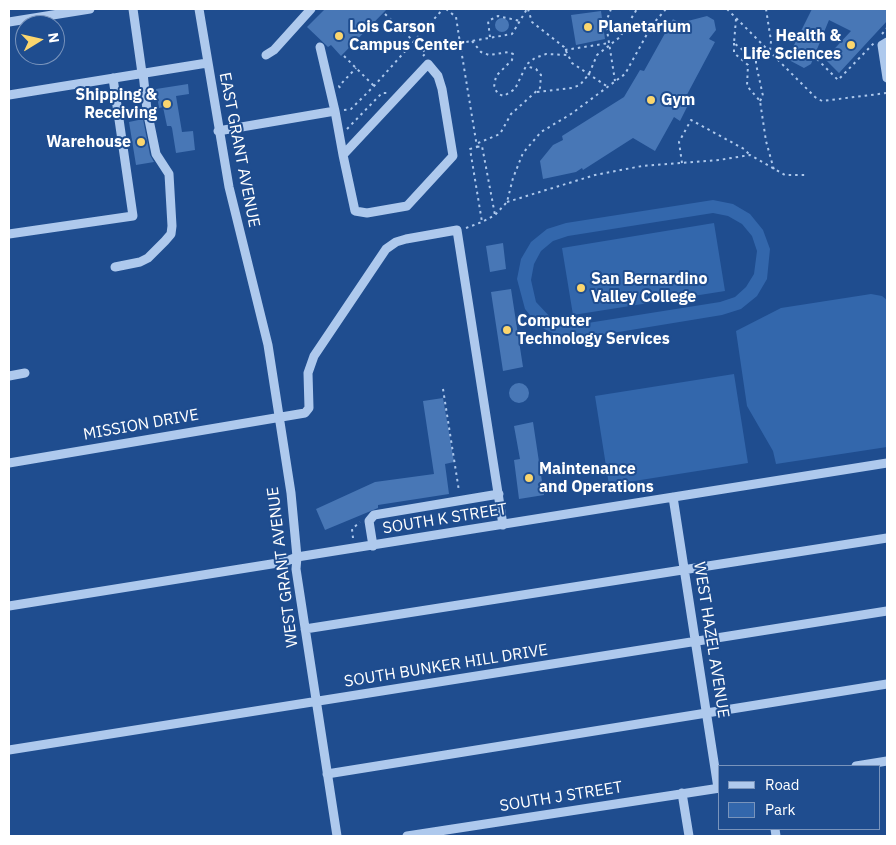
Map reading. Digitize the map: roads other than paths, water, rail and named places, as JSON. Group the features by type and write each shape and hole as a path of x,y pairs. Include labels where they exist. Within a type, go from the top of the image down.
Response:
{"street":[{"path":"9,22 90,9"},
{"path":"115,267 140,262 148,258 166,241 171,234 172,226 169,174 156,154 147,110 132,9"},
{"name":"EAST GRANT AVENUE","path":"199,9 218,131 229,187 257,295"},
{"path":"266,55 274,50 311,9"},
{"path":"887,42 882,45 887,78"},
{"path":"320,47 335,111 343,155 355,211 367,213 407,206 453,156 442,89 438,76 428,64 343,155"},
{"path":"9,95 207,63"},
{"path":"9,234 133,216 113,78"},
{"path":"218,131 335,111"},
{"name":"MISSION DRIVE","path":"9,463 300,415 309,408 308,373 314,356 386,249 396,242 406,239 457,230 499,494"},
{"name":"WEST GRANT AVENUE","path":"257,295 268,345 291,493 297,557 296,569 337,836"},
{"path":"9,376 25,373"},
{"name":"SOUTH K STREET","path":"9,606 284,562 297,557 887,463"},
{"path":"373,546 369,521 374,515 499,494 503,525"},
{"name":"WEST HAZEL AVENUE","path":"673,497 718,782"},
{"path":"305,629 887,538"},
{"name":"SOUTH BUNKER HILL DRIVE","path":"9,750 887,611"},
{"path":"327,774 887,684"},
{"path":"862,765 887,761"},
{"name":"SOUTH J STREET","path":"407,836 718,788"},
{"path":"682,793 689,836"}],"place":[{"name":"Planetarium","path":"588,27"},
{"name":"Lois Carson Campus Center","path":"339,36"},
{"name":"Health & Life Sciences","path":"851,45"},
{"name":"Gym","path":"651,100"},
{"name":"Shipping & Receiving","path":"167,104"},
{"name":"Warehouse","path":"141,142"},
{"name":"San Bernardino Valley College","path":"581,288"},
{"name":"Computer Technology Services","path":"507,330"},
{"name":"Maintenance and Operations","path":"529,478"}]}
